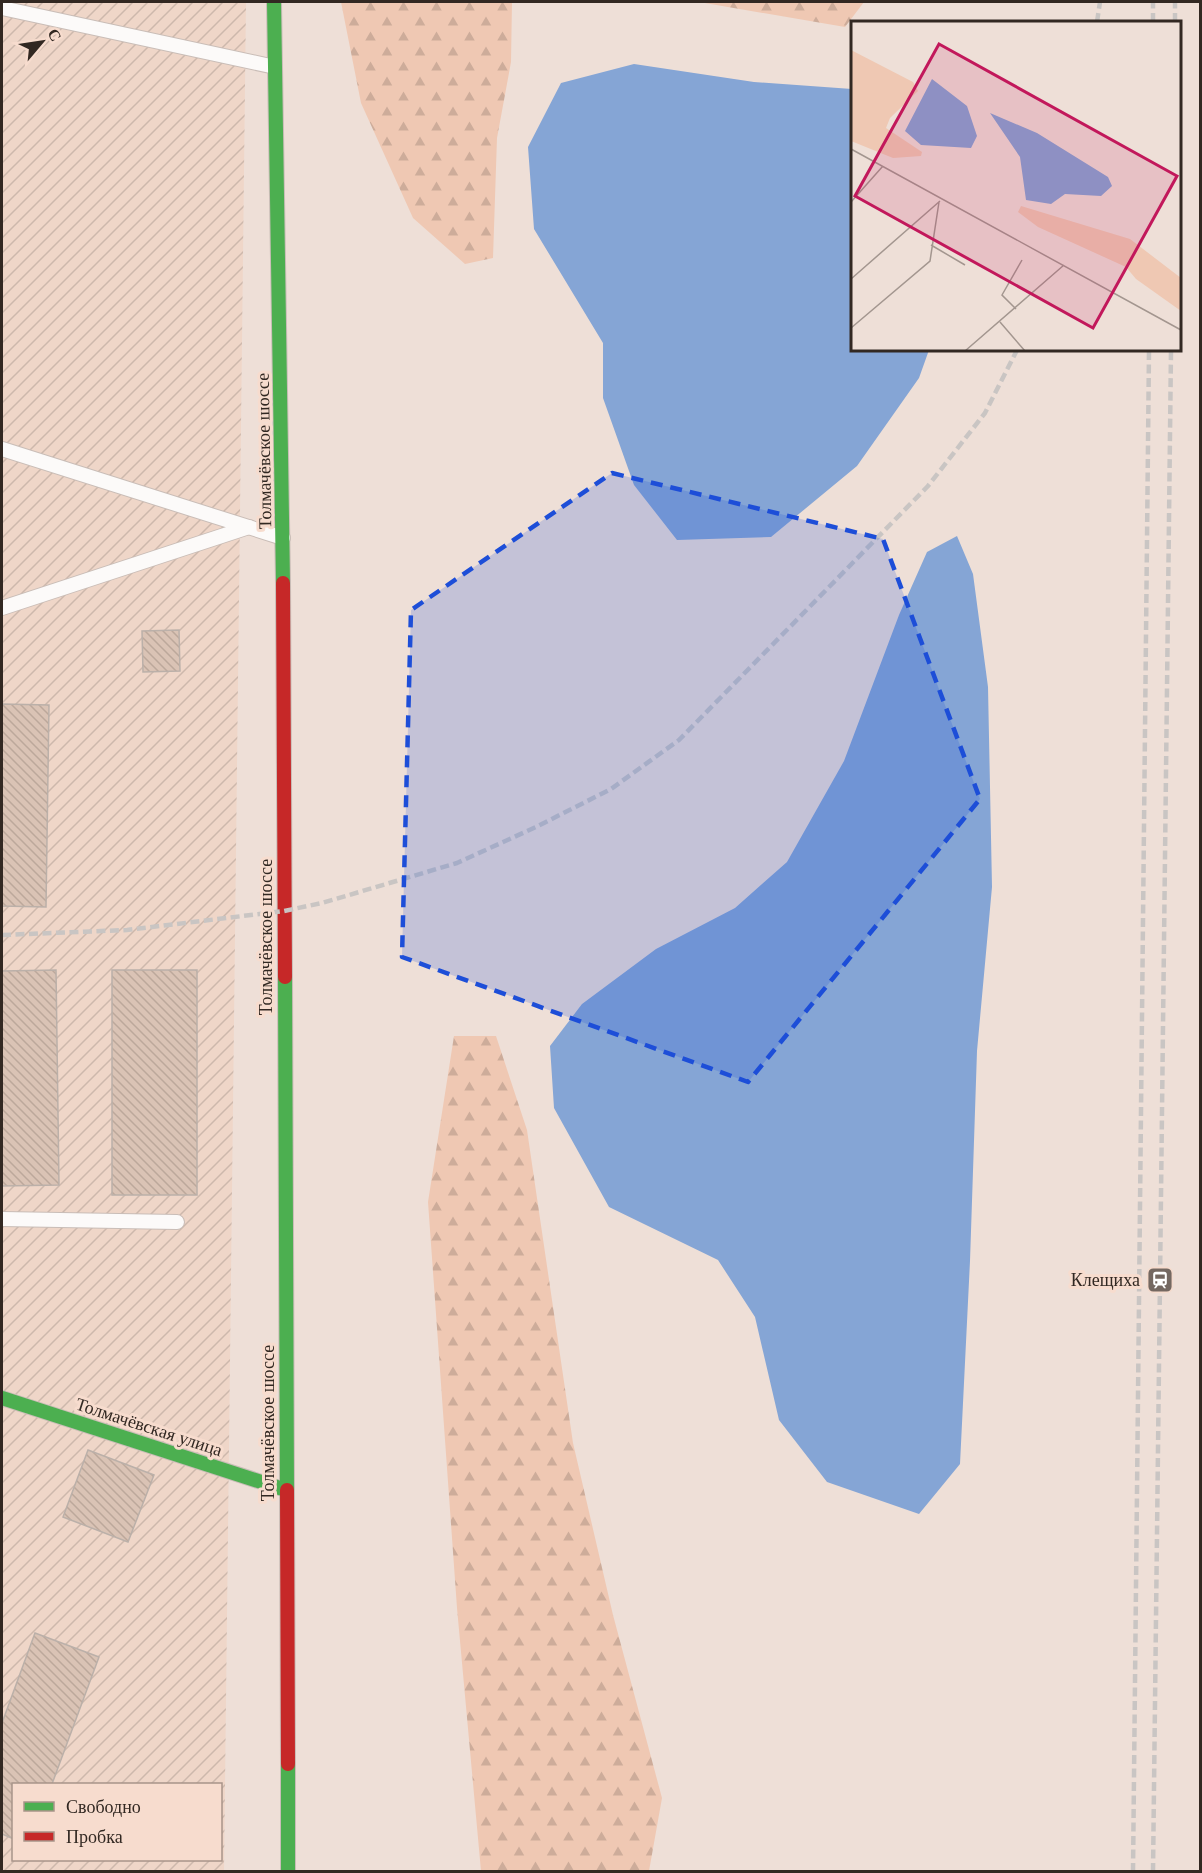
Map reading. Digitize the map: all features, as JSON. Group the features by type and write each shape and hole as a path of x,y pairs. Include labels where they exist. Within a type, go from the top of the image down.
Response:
{"main road":[{"name":"Толмачёвское шоссе","path":"274,2 283,538 288,1872"},
{"name":"Толмачёвская улица","path":"2,1398 286,1490"}],"lane":[{"path":"2,8 275,67"},
{"path":"2,449 283,538"},
{"path":"2,608 249,527"},
{"path":"2,1219 177,1222"}],"highlighted area":[{"path":"612,473 883,539 980,799 748,1082 402,957 411,610"}],"shaded area":[{"path":"2,2 246,2 224,1871 2,1872"}],"green space":[{"path":"341,2 512,2 511,62 497,138 493,258 465,264 413,218 361,103"},
{"path":"699,2 864,2 845,27"},
{"path":"454,1036 496,1036 527,1130 573,1443 613,1615 662,1798 649,1871 481,1871 457,1608 428,1202"}],"water":[{"path":"634,64 754,82 851,89 851,351 929,351 919,378 857,466 771,537 677,540 634,485 603,398 603,343 534,229 528,147 561,83"},
{"path":"957,536 973,574 988,687 992,887 977,1051 960,1464 919,1514 827,1482 779,1420 755,1317 718,1260 609,1207 554,1108 550,1046 582,1004 656,949 735,908 787,862 844,761 899,615 927,552"}],"building":[{"path":"179,630 180,671 143,672 142,631"},
{"path":"2,704 49,705 46,907 2,906"},
{"path":"56,970 59,1185 2,1186 2,971"},
{"path":"112,970 197,970 197,1195 112,1195"},
{"path":"88,1450 154,1475 128,1542 63,1517"},
{"path":"35,1633 99,1657 52,1783 12,1783 12,1838 2,1834 2,1723"}],"railway":[{"path":"1097,21 1100,2"},
{"path":"1153,2 1153,21"},
{"path":"1175,2 1175,21"},
{"path":"2,935 127,930 284,911 322,903 457,863 611,789 679,740 928,486 985,413 1016,351"},
{"path":"1133,1872 1149,351"},
{"path":"1153,1872 1171,351"}],"traffic: fast":[{"path":"274,2 283,583"},
{"path":"285,977 287,1490"},
{"path":"2,1398 286,1490"},
{"path":"288,1764 288,1872"}],"traffic: jam":[{"path":"283,583 285,977"},
{"path":"287,1490 288,1764"}],"place":[{"name":"Клещиха","path":"1160,1280"}]}
